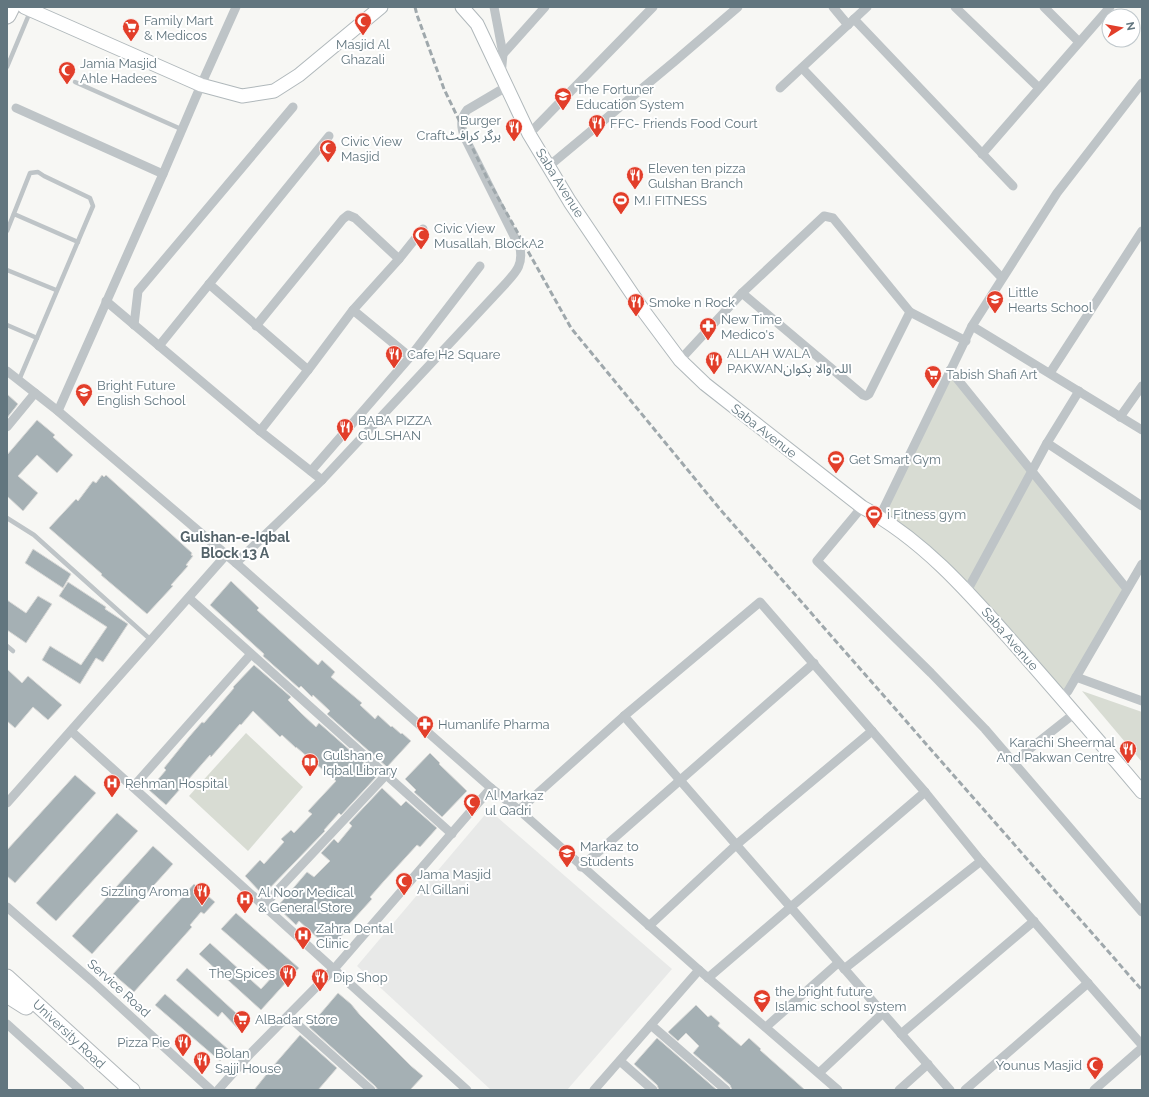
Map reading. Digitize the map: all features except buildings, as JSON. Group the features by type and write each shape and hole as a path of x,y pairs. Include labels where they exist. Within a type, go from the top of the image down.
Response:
{"highway":[{"path":"7,15 10,7"},
{"path":"7,994 26,1006"}],"main road":[{"path":"29,8 201,85 242,96 274,91 299,75 380,7"},
{"name":"Saba Avenue","path":"462,7 477,24 529,134 570,202 645,313 680,360 705,384 862,507 880,516 924,550 967,591 1075,713 1142,792"},
{"name":"University Road","path":"7,976 128,1088 132,1090"},
{"name":"University Road","path":"7,989 118,1090"}],"street":[{"path":"58,411 236,7"},
{"path":"236,564 322,480 507,282 519,266 521,258 520,248 464,136 461,125 463,116 467,110 504,81 504,54 494,7"},
{"path":"504,54 545,7"},
{"path":"529,134 653,7"},
{"path":"549,166 738,7"},
{"path":"832,7 851,22 1013,186"},
{"path":"780,88 867,7"},
{"path":"955,7 1039,88"},
{"path":"1044,7 1079,42"},
{"path":"982,154 1110,7"},
{"path":"802,68 1002,278"},
{"path":"880,516 972,326 1057,193 1142,83"},
{"path":"134,325 138,291 293,107"},
{"path":"16,108 163,174"},
{"path":"159,346 329,136"},
{"path":"256,326 338,225 348,215 355,218 399,259"},
{"path":"680,360 742,293 824,216 833,218 910,312 966,341"},
{"path":"260,431 353,310 399,259 423,229"},
{"path":"1050,373 1142,231"},
{"path":"311,471 410,357 480,266"},
{"path":"210,284 256,326 308,370"},
{"path":"742,293 866,396 869,394 910,312"},
{"path":"106,301 260,431 322,480"},
{"path":"353,310 410,357"},
{"path":"972,326 1142,430"},
{"path":"950,370 1127,589"},
{"path":"7,371 58,411 236,564 838,1090"},
{"path":"1120,416 1142,386"},
{"path":"967,591 1047,443 1079,391"},
{"path":"7,427 35,393"},
{"path":"1047,443 1142,506"},
{"path":"862,507 817,561 931,673 985,729 1142,912"},
{"path":"7,803 226,556"},
{"path":"1061,698 1068,691 1142,564"},
{"path":"189,598 452,834"},
{"path":"519,810 624,716 760,602 925,792 981,861 1142,1045"},
{"path":"133,787 251,654"},
{"path":"581,867 814,664"},
{"path":"1076,677 1142,701"},
{"path":"1013,762 1075,713"},
{"path":"624,716 950,1090"},
{"path":"71,731 467,1090"},
{"path":"649,926 736,845 872,731"},
{"path":"264,906 386,774"},
{"path":"218,1090 251,1053 334,970 491,788"},
{"path":"708,978 925,792"},
{"path":"766,1027 841,966 981,861"},
{"name":"Service Road","path":"7,907 92,981 212,1090"},
{"path":"902,1034 1034,921"},
{"path":"594,1090 699,970"},
{"path":"965,1090 1088,983"},
{"path":"819,1073 883,1013"},
{"path":"288,1016 371,1090"},
{"path":"7,1024 80,1090"},
{"path":"651,1025 726,1090"},
{"path":"1094,1090 1142,1048"},
{"path":"620,1061 653,1090"},
{"path":"899,1090 928,1064"}],"lane":[{"path":"7,67 29,8"},
{"path":"75,82 181,129"},
{"path":"7,231 30,173 38,172 90,198 93,206 19,380"},
{"path":"14,214 78,242"},
{"path":"7,270 56,290"},
{"path":"7,325 37,338"},
{"path":"7,518 34,535 152,640"},
{"path":"7,646 13,651"}],"shaded area":[{"path":"950,370 1127,589 1061,698 967,591 883,519"},
{"path":"1082,691 1142,712 1142,762"},
{"path":"246,733 303,787 248,851 189,796"},
{"path":"489,810 672,969 567,1090 491,1090 357,966"}],"railway":[{"path":"415,7 444,89 487,178 571,328 719,508 1142,990"}],"place":[{"name":"Masjid Al Ghazali","path":"363,36"},
{"name":"Family Mart & Medicos","path":"131,42"},
{"name":"Jamia Masjid Ahle Hadees","path":"67,85"},
{"name":"The Fortuner Education System","path":"563,111"},
{"name":"FFC- Friends Food Court","path":"597,138"},
{"name":"Burger Craftبرگر کرافٹ","path":"514,142"},
{"name":"Civic View Masjid","path":"328,163"},
{"name":"Eleven ten pizza Gulshan Branch","path":"635,190"},
{"name":"M.I FITNESS","path":"621,215"},
{"name":"Civic View Musallah, BlockA2","path":"421,250"},
{"name":"Little Hearts School","path":"995,314"},
{"name":"Smoke n Rock","path":"636,317"},
{"name":"New Time Medico's","path":"708,341"},
{"name":"Cafe H2 Square","path":"394,369"},
{"name":"ALLAH WALA PAKWANاللہ والا پکوان","path":"714,375"},
{"name":"Tabish Shafi Art","path":"933,389"},
{"name":"Bright Future English School","path":"84,407"},
{"name":"BABA PIZZA GULSHAN","path":"345,442"},
{"name":"Get Smart Gym","path":"836,474"},
{"name":"i Fitness gym","path":"874,529"},
{"name":"Humanlife Pharma","path":"425,739"},
{"name":"Karachi Sheermal And Pakwan Centre","path":"1128,764"},
{"name":"Gulshan e Iqbal Library","path":"310,777"},
{"name":"Rehman Hospital","path":"112,798"},
{"name":"Al Markaz ul Qadri","path":"472,817"},
{"name":"Markaz to Students","path":"567,868"},
{"name":"Jama Masjid Al Gillani","path":"404,896"},
{"name":"Sizzling Aroma","path":"202,906"},
{"name":"Al Noor Medical & General Store","path":"245,914"},
{"name":"Zahra Dental Clinic","path":"303,950"},
{"name":"The Spices","path":"288,988"},
{"name":"Dip Shop","path":"320,992"},
{"name":"the bright future Islamic school system","path":"762,1013"},
{"name":"AlBadar Store","path":"242,1034"},
{"name":"Pizza Pie","path":"183,1057"},
{"name":"Bolan Sajji House","path":"202,1075"},
{"name":"Younus Masjid","path":"1095,1080"}],"district":[{"name":"Gulshan-e-Iqbal Block 13 A","path":"235,546"}]}
